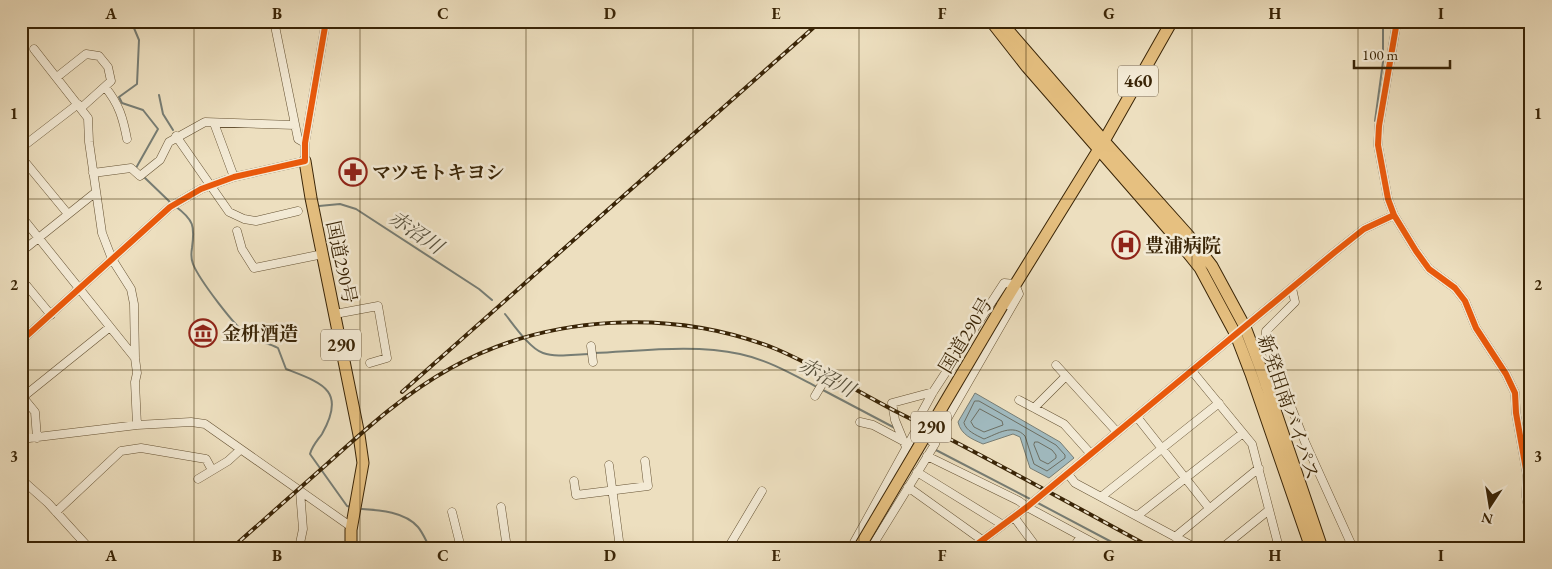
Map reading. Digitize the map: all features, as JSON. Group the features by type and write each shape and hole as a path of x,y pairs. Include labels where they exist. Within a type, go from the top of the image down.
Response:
{"highway":[{"path":"991,21 1027,67 1101,146"},
{"path":"1000,21 1101,146"},
{"name":"460","path":"1101,146 1172,21"},
{"name":"国道290号","path":"859,548 1015,284 1101,146"},
{"name":"新発田南バイパス","path":"1101,146 1190,254 1240,331 1261,369 1322,548"},
{"name":"国道290号","path":"305,161 363,463 351,530 351,548"},
{"name":"新発田南バイパス","path":"1240,331 1251,374 1311,548"}],"street":[{"path":"274,21 298,139 305,144"},
{"path":"21,342 177,202 234,177 305,161 305,144 326,21"},
{"path":"1397,21 1379,126 1378,145 1388,199 1394,215 1429,269 1455,288 1464,301 1476,328 1506,374 1515,392 1516,413 1527,475 1526,496 1531,522"},
{"path":"34,49 88,118 93,173 102,233 112,259 131,289 134,304 137,425"},
{"path":"21,148 111,81 108,67 100,56 92,54 86,54 57,77"},
{"path":"105,87 114,98 122,115 127,139"},
{"path":"93,173 131,168 143,174 160,160 169,142 176,136 205,122 295,125"},
{"path":"214,123 234,177"},
{"path":"176,136 229,212 244,219 256,221 298,211"},
{"path":"21,157 68,214"},
{"path":"21,252 96,192"},
{"path":"972,548 1068,474 1364,229 1394,215"},
{"path":"21,216 135,358"},
{"path":"237,231 242,249 254,268 323,254"},
{"path":"1004,283 1015,284 1018,294 943,426 921,414 933,392 1004,283"},
{"path":"21,291 27,286 51,314"},
{"path":"1292,288 1295,302 1266,331 1265,341 1305,442 1353,548"},
{"path":"335,314 378,306 388,358 370,363"},
{"path":"37,438 35,412 22,396 110,327"},
{"path":"591,346 593,362"},
{"path":"1056,366 1118,432"},
{"path":"1192,372 1252,444 1279,548"},
{"path":"1034,408 1066,376"},
{"path":"815,396 824,381"},
{"path":"905,445 895,420 892,403 933,392"},
{"path":"1019,400 1064,424 1090,454"},
{"path":"1101,497 1219,403"},
{"path":"1137,417 1209,508"},
{"path":"21,439 137,425 191,422 205,424 350,526 351,530"},
{"path":"860,422 873,425 905,445"},
{"path":"851,548 905,445 915,432 934,444 871,548"},
{"path":"1137,516 1243,433"},
{"path":"56,512 122,451 141,448 206,459 212,470"},
{"path":"198,479 228,461 240,450"},
{"path":"927,456 1018,501 1079,539 1102,548"},
{"path":"574,481 576,495 648,486 644,461"},
{"path":"609,465 611,492 620,548"},
{"path":"1175,536 1259,468"},
{"path":"917,472 1003,525"},
{"path":"1068,474 1075,483 1196,548"},
{"path":"21,479 56,512 89,548"},
{"path":"908,487 982,540 988,548"},
{"path":"728,548 762,490"},
{"path":"299,548 303,529 300,491"},
{"path":"501,506 507,548"},
{"path":"1222,548 1269,510"},
{"path":"452,512 462,548"},
{"path":"1014,517 1037,548"},
{"path":"1070,548 1079,539"},
{"path":"1079,539 1088,548"},
{"path":"658,548 672,548"}],"water":[{"path":"975,393 1060,442 1074,458 1049,478 1030,468 1020,437 1013,434 983,444 968,436 959,426 958,422"}],"waterway":[{"path":"131,21 139,40 137,84 119,97 122,103 143,110 158,129 136,168"},
{"path":"1375,121 1383,62 1383,21"},
{"name":"赤沼川","path":"159,95 163,114 173,130"},
{"path":"144,177 171,203"},
{"name":"赤沼川","path":"319,206 340,204 356,209 479,289 492,300"},
{"path":"175,206 186,215 192,224 191,256 193,264 202,281 227,314 250,337 278,348 286,369 320,384 327,390 331,398 332,407 329,419 310,454 347,506 351,507"},
{"name":"赤沼川","path":"505,314 527,342 538,351 560,356 590,354"},
{"name":"赤沼川","path":"594,353 667,349 722,351 760,360 817,387"},
{"name":"赤沼川","path":"821,389 895,428"},
{"name":"赤沼川","path":"934,449 1032,500"},
{"name":"赤沼川","path":"1036,502 1123,548"},
{"path":"362,509 384,511 399,515 413,522 423,534 430,548"}],"railway":[{"path":"402,392 821,21"},
{"path":"232,548 356,438 417,389 434,378 489,350 528,336 569,327 611,323 653,323 695,327 736,336 776,349 822,371 1152,548"}],"cycle path":[{"path":"21,341 170,207 201,189 234,177 305,161 305,143 326,21"},
{"path":"1397,21 1379,126 1378,145 1388,199 1394,215 1429,269 1455,288 1465,301 1476,328 1506,374 1515,393 1516,413 1527,475 1526,496 1531,522"},
{"path":"972,548 1027,507 1364,229 1394,215"}],"place":[{"name":"マツモトキヨシ","path":"353,172"},
{"name":"豊浦病院","path":"1126,245"},
{"name":"金枡酒造","path":"203,333"}]}
